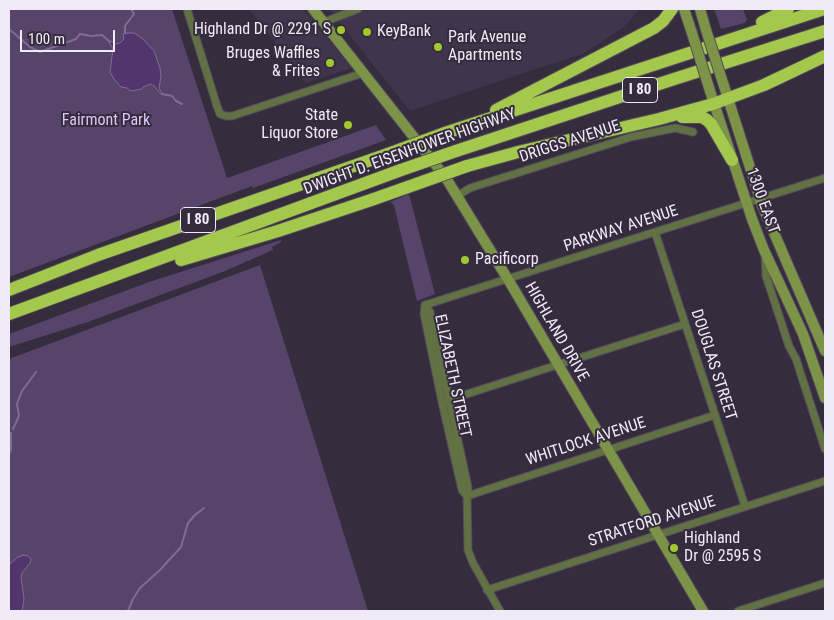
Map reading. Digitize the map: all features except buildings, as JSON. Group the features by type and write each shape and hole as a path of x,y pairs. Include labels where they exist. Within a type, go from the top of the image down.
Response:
{"highway":[{"path":"461,128 654,28 663,22 672,9"},
{"path":"729,40 788,9"},
{"name":"DWIGHT D. EISENHOWER HIGHWAY","path":"9,290 107,252 445,133 824,9"},
{"name":"DWIGHT D. EISENHOWER HIGHWAY","path":"9,314 401,170 825,31"},
{"path":"45,300 278,231 467,166 518,152 672,116 713,104 764,85 825,56"},
{"path":"672,116 702,117 707,120 732,160"}],"main road":[{"name":"HIGHLAND DRIVE","path":"313,9 440,169 508,279 703,611"},
{"name":"1300 EAST","path":"684,9 746,203 764,250 803,334 825,398"},
{"name":"1300 EAST","path":"700,9 760,199 825,351"}],"street":[{"path":"187,9 220,114 232,116 363,73"},
{"path":"324,22 358,9"},
{"name":"DRIGGS AVENUE","path":"457,196 470,188 631,137 675,128 693,132"},
{"name":"PARKWAY AVENUE","path":"425,305 825,178"},
{"name":"DOUGLAS STREET","path":"655,232 744,506"},
{"path":"764,250 766,276 825,449"},
{"name":"ELIZABETH STREET","path":"425,305 424,314 445,401 462,490 467,496 468,550 487,590 500,611"},
{"path":"445,401 685,324"},
{"name":"WHITLOCK AVENUE","path":"467,496 715,416"},
{"name":"STRATFORD AVENUE","path":"487,590 825,481"},
{"path":"738,611 825,583"}],"shaded area":[{"path":"249,9 303,9 352,68 306,83"},
{"path":"329,9 640,9 624,27 583,54 410,111"},
{"path":"134,33 142,38 154,51 160,68 159,88 162,95 151,84 142,89 131,91 121,87 110,72 113,49 109,42 120,43 124,39 123,34"},
{"path":"24,555 31,559 21,578 24,599 22,611 9,611 9,565 18,557"}],"green space":[{"name":"Fairmont Park","path":"9,9 172,9 227,178 376,125 386,140 253,188 252,186 9,277"},
{"path":"714,9 743,9 747,19 745,23 721,29"},
{"path":"409,194 435,294 417,301 394,205 390,202"},
{"path":"281,240 281,242 272,247 273,250 225,271 88,322 9,347 9,334 149,282"},
{"path":"260,265 368,611 9,611 9,359"}],"waterway":[{"path":"125,33 125,26 134,14 131,9"},
{"path":"9,29 30,47 40,52 76,39 80,34 102,35 110,42"},
{"path":"162,94 172,96 182,104"},
{"path":"13,429 19,416 17,404 22,391 36,372"},
{"path":"9,454 11,450 11,433"},
{"path":"128,611 140,588 181,547 188,523 204,508"}],"place":[{"name":"Highland Dr @ 2291 S","path":"341,30"},
{"name":"KeyBank","path":"367,32"},
{"name":"Park Avenue Apartments","path":"438,47"},
{"name":"Bruges Waffles & Frites","path":"330,63"},
{"name":"State Liquor Store","path":"348,125"},
{"name":"Pacificorp","path":"465,260"},
{"name":"Highland Dr @ 2595 S","path":"674,548"}]}
